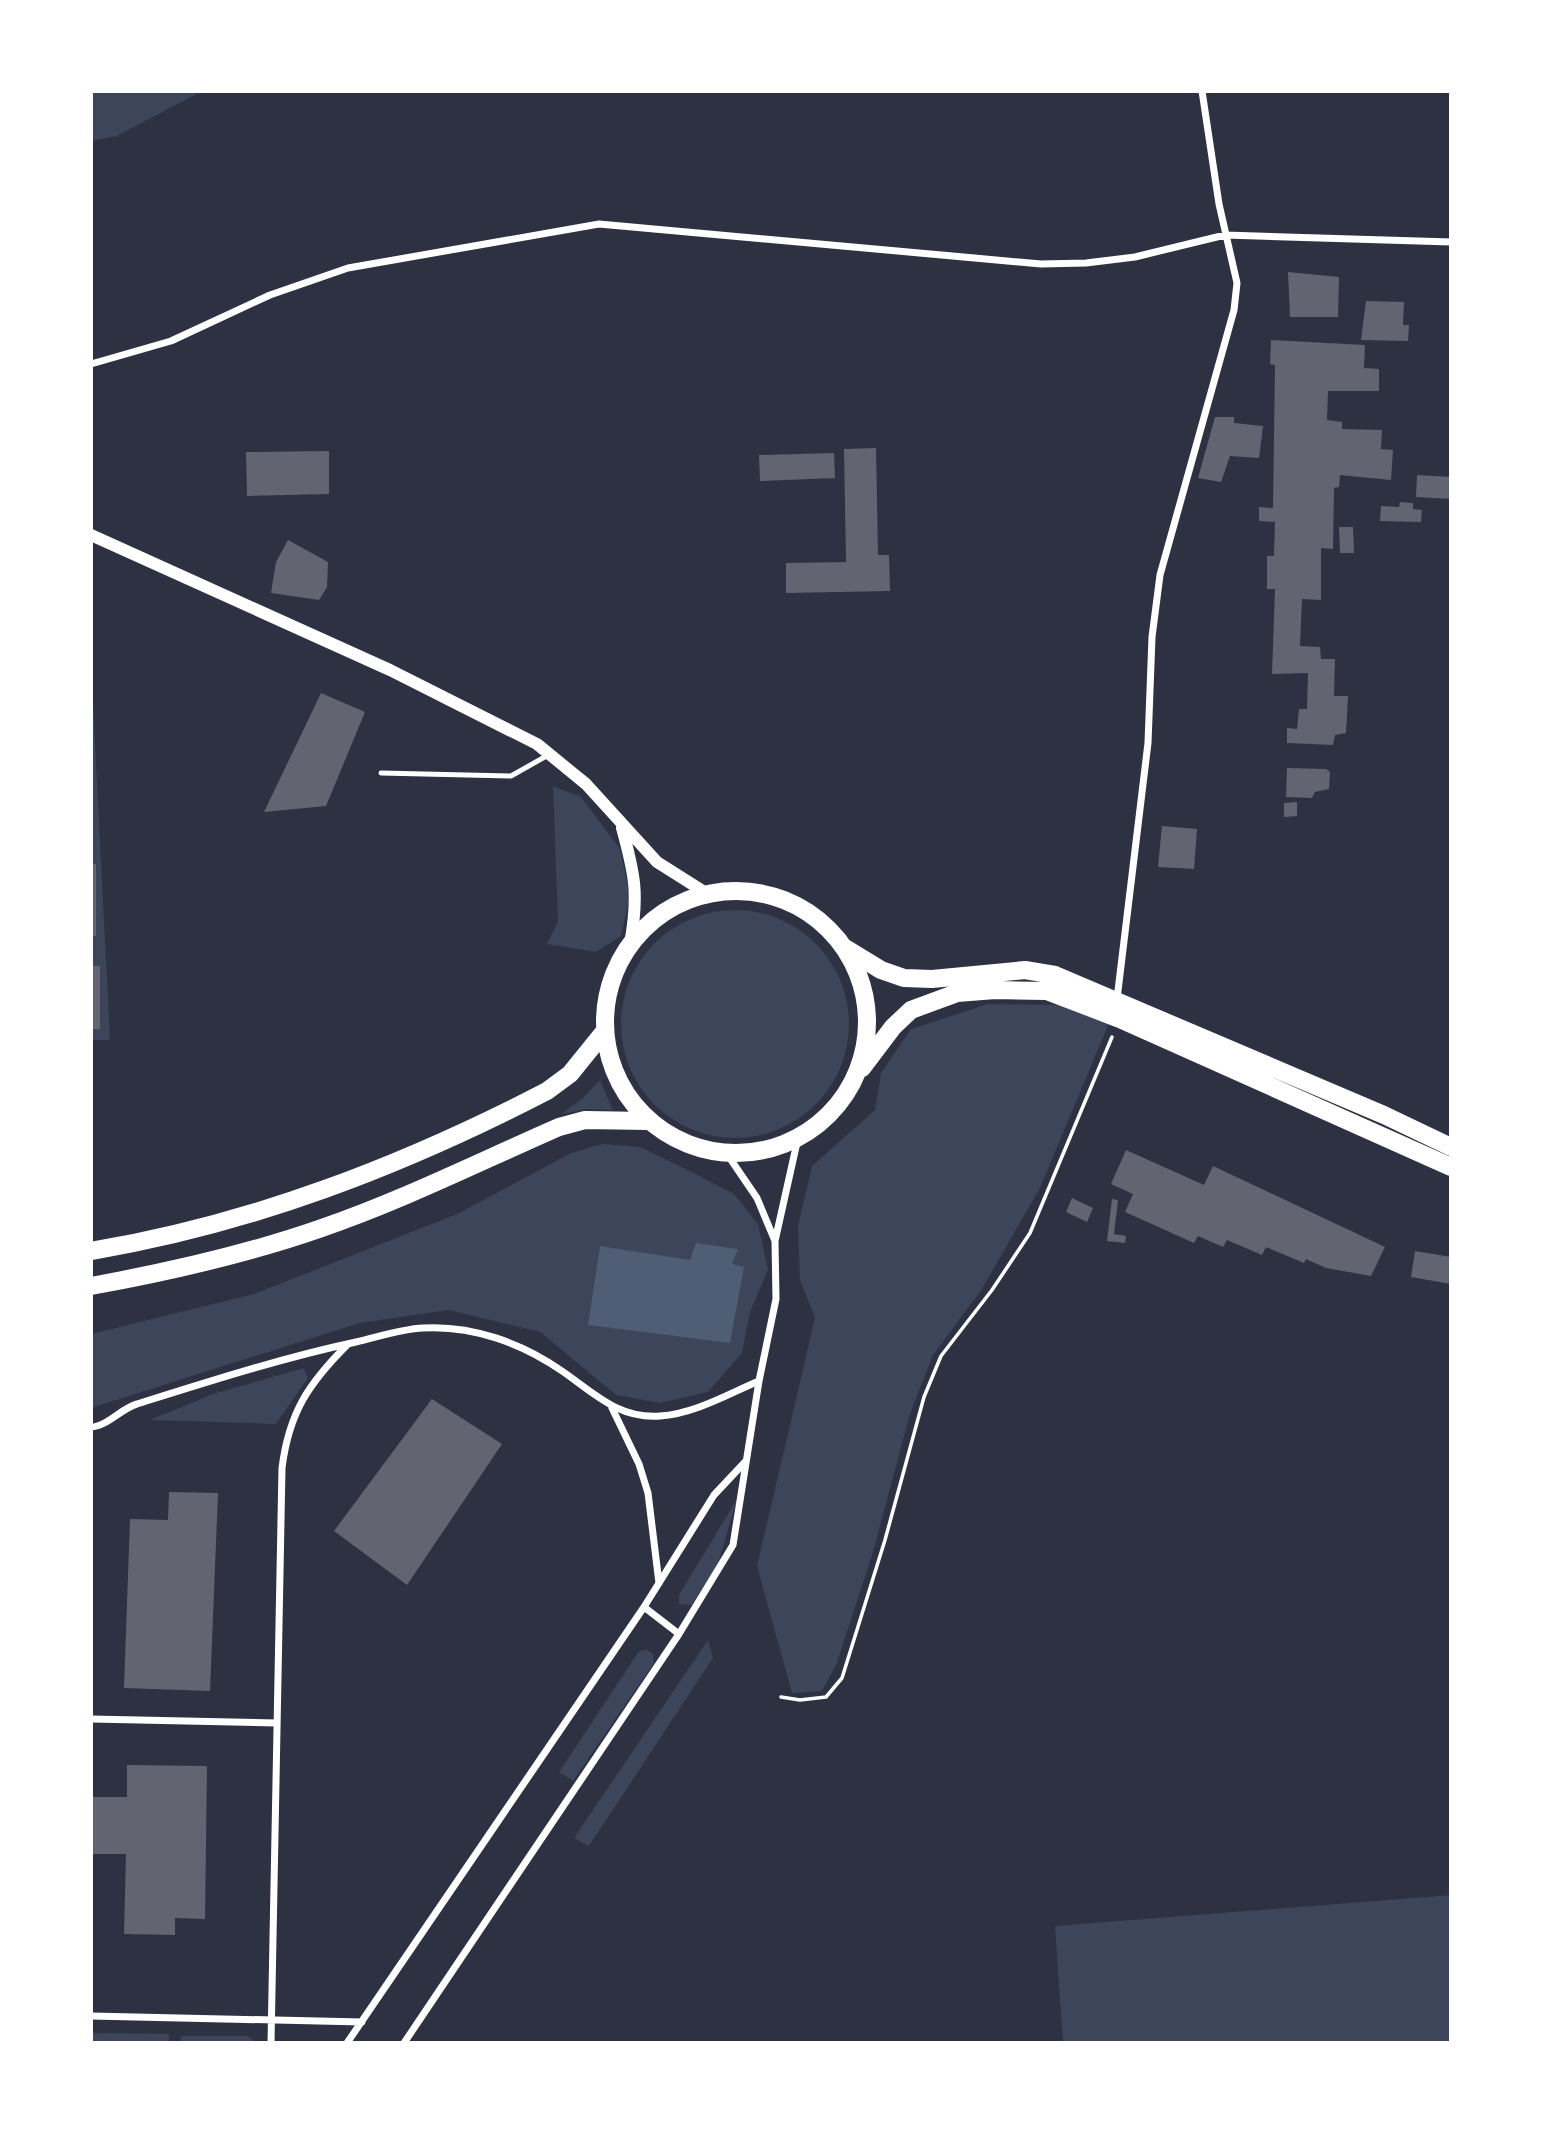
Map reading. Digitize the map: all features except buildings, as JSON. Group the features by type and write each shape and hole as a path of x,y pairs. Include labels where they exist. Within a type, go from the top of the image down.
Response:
{"main road":[{"path":"1451,1147 1116,999 1055,975 1025,970 932,979 904,978 881,970 845,948 818,919 783,899 745,890 706,893 677,904 651,921 630,944 614,971 608,991 604,1032 616,1075 626,1096 648,1121 685,1144 727,1154 764,1151 798,1138 822,1122 841,1101 892,1027 911,1010 957,993 995,990 1047,991 1121,1019 1451,1167"},
{"path":"845,948 860,979 867,1014 864,1048 856,1076"},
{"path":"91,1251 224,1223 305,1199 388,1166 547,1091 570,1074 604,1032"},
{"path":"91,1286 236,1255 318,1230 397,1200 559,1127 585,1120 648,1121"}],"street":[{"path":"1116,999 1148,743 1152,637 1160,575 1236,297 1237,283 1225,235 1202,91"},
{"path":"91,364 171,341 270,295 348,268 599,224 1041,264 1086,263 1135,257 1225,235 1451,242"},
{"path":"91,535 390,670 537,744 586,784 657,862 706,893"},
{"path":"621,824 636,879 636,912 630,944"},
{"path":"404,2043 679,1633 733,1545 759,1381 776,1299 775,1241 798,1138"},
{"path":"727,1154 757,1198 775,1241"},
{"path":"95,1427 123,1408 299,1354 422,1328 474,1332 500,1338 560,1369 612,1408 637,1416 662,1416 688,1410 759,1381"},
{"path":"271,2043 276,1723 285,1439 316,1376 348,1344"},
{"path":"612,1408 639,1464 648,1493 659,1584"},
{"path":"347,2043 644,1607 714,1495 746,1462"},
{"path":"644,1607 679,1633"},
{"path":"91,1719 276,1723"},
{"path":"91,2016 362,2022"}],"lane":[{"path":"381,774 511,776 550,754"}],"path":[{"path":"781,1697 800,1700 825,1697 842,1678 886,1540 924,1397 941,1356 992,1290 1030,1233 1121,1019"}],"shaded area":[{"path":"91,91 202,91 117,136 91,141"},
{"path":"91,663 110,1040 91,1040"},
{"path":"553,786 581,797 620,849 630,896 621,936 596,952 547,944 558,922"},
{"path":"735,910 757,912 779,919 798,929 823,952 844,991 849,1024 847,1046 840,1068 830,1087 807,1112 768,1133 735,1138 713,1136 691,1129 672,1119 647,1096 626,1057 621,1024 623,1002 630,980 640,961 663,936 702,915"},
{"path":"988,1004 1064,1005 1109,1023 1040,1188 982,1289 933,1355 910,1414 873,1552 837,1663 822,1691 792,1693 757,1566 815,1318 800,1280 798,1226 812,1166 875,1110 881,1073 911,1029"},
{"path":"600,1080 613,1110 587,1109 561,1114 583,1098"},
{"path":"603,1144 640,1147 692,1172 734,1194 758,1224 768,1270 750,1312 742,1353 708,1392 660,1403 616,1395 540,1332 448,1310 360,1323 91,1408 91,1334 254,1294 457,1214 571,1153"},
{"path":"696,1243 738,1249 732,1264 744,1267 730,1343 588,1325 600,1246 690,1260"},
{"path":"304,1368 308,1378 276,1424 150,1420 213,1394"},
{"path":"737,1499 718,1564 692,1605 679,1604 679,1595"},
{"path":"708,1640 713,1658 589,1846 574,1838"},
{"path":"647,1650 653,1654 654,1663 573,1781 559,1772 639,1651"},
{"path":"1451,1895 1451,2042 1063,2043 1055,1926"},
{"path":"91,2033 169,2034 169,2043 91,2043"},
{"path":"181,2036 248,2036 256,2043 181,2043"}]}
